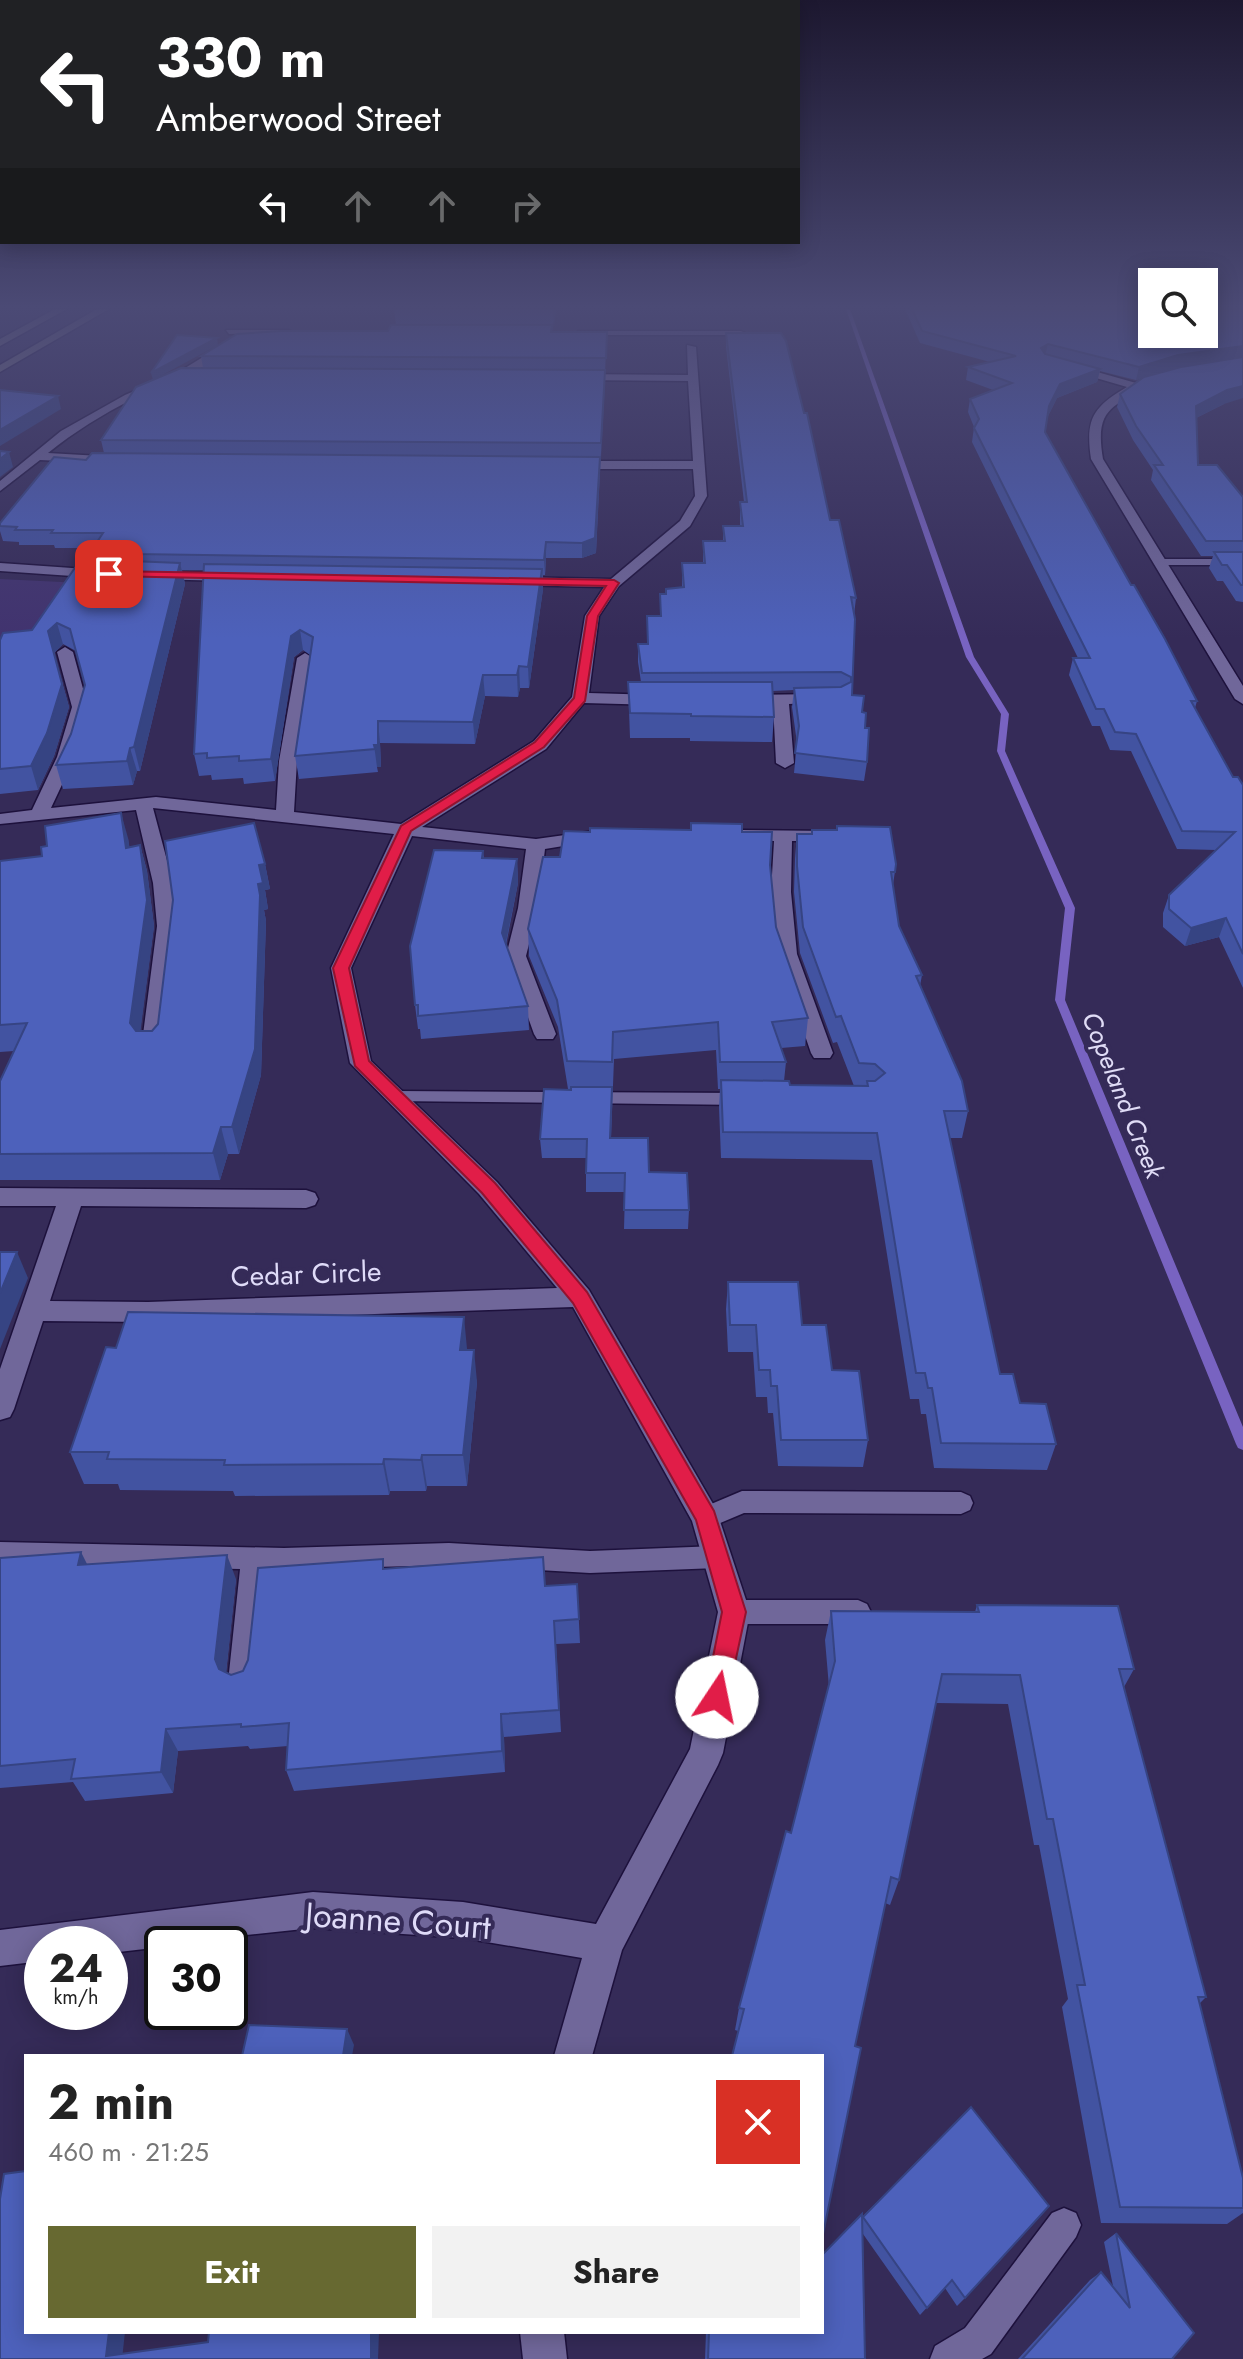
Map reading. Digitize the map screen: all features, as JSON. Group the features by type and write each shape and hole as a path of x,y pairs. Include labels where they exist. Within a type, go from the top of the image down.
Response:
{"street":[{"path":"0,487 65,433 90,419"},
{"path":"574,2054 605,1944 706,1753 734,1612 706,1518 580,1297 488,1188 361,1063 341,968 406,829 540,745 580,698 592,616 614,583 685,523 701,496 695,419"},
{"path":"1096,419 1093,429 1097,459 1243,699"},
{"path":"37,456 125,462"},
{"path":"552,464 698,465"},
{"path":"0,567 129,576 247,578"},
{"path":"498,581 614,583"},
{"path":"39,814 66,757 80,707 65,652"},
{"path":"285,816 288,761 305,658"},
{"path":"580,698 676,701"},
{"path":"721,701 839,698"},
{"path":"781,700 785,763"},
{"path":"143,803 163,883 167,926 152,1050"},
{"path":"0,819 143,803 536,845 618,835"},
{"path":"723,835 855,836"},
{"path":"783,835 781,892 787,954 822,1053"},
{"path":"536,845 528,908 516,956 545,1034"},
{"path":"0,1197 306,1199"},
{"path":"0,1409 71,1199"},
{"name":"Cedar Circle","path":"33,1311 148,1312 580,1297"},
{"name":"Joanne Court","path":"0,1948 313,1910 463,1920 605,1944"},
{"path":"542,2334 545,2359"}],"lane":[{"path":"1161,562 1243,562"},
{"path":"397,1097 759,1099"},
{"path":"706,1518 742,1502 961,1503"},
{"path":"0,1553 254,1558 449,1554 590,1562 717,1557"},
{"path":"241,1682 254,1558"},
{"path":"734,1612 890,1612"},
{"path":"948,2359 978,2341 1064,2225"}],"shaded area":[{"path":"0,579 82,583 42,641 0,641"}],"building":[{"path":"0,419 19,419 0,430"},
{"path":"115,419 602,419 601,443 101,440"},
{"path":"737,419 808,419 830,520 839,520 856,598 851,597 855,619 852,695 864,696 862,712 866,713 865,728 869,728 867,762 795,753 799,726 794,688 841,687 851,682 851,677 841,672 642,673 638,644 648,644 647,616 661,616 660,594 666,594 666,589 684,587 682,563 705,563 703,541 725,541 723,526 743,526 740,502 747,502"},
{"path":"979,419 1047,419 1045,432 1165,639 1197,701 1191,701 1233,777 1238,777 1243,785 1243,954 1226,918 1191,928 1169,909 1169,895 1235,832 1182,831 1136,734 1115,732 1104,709 1096,709 1073,658 1090,658 974,428"},
{"path":"1133,419 1196,419 1198,465 1217,465 1243,497 1243,541 1206,541 1154,465 1163,465"},
{"path":"92,453 600,457 595,538 582,543 546,542 544,560 134,554 91,551 103,533 51,533 53,530 15,530 17,527 0,526 54,457 86,460"},
{"path":"1214,552 1243,552 1243,585 1227,565 1222,565"},
{"path":"81,559 180,563 134,747 130,748 127,761 56,765 71,734 85,685 70,629 57,623 48,631 62,684 47,733 31,766 0,769 0,640 3,633 32,630"},
{"path":"204,564 542,569 528,667 519,666 517,675 483,675 473,722 378,721 378,745 374,745 375,749 295,756 313,637 300,630 291,636 271,759 239,761 239,756 207,758 207,753 194,754"},
{"path":"628,682 772,682 774,717 630,713"},
{"path":"121,813 126,848 140,845 147,900 130,1023 136,1031 152,1031 158,1024 173,900 165,841 254,823 265,864 259,865 263,883 258,884 255,1049 232,1127 221,1127 213,1153 0,1154 0,1081 27,1023 0,1025 0,861 42,856 41,847 47,846 45,826"},
{"path":"691,823 742,824 742,832 772,832 770,865 776,927 808,1018 772,1022 786,1062 720,1062 718,1022 613,1032 612,1062 567,1061 557,1000 528,929 543,857 560,857 564,831 590,832 590,828 691,830"},
{"path":"837,826 890,827 896,864 895,872 891,872 899,926 922,975 916,976 962,1081 968,1111 944,1111 1000,1374 1013,1374 1020,1403 1046,1404 1056,1444 941,1443 932,1388 928,1388 925,1373 916,1373 877,1133 723,1132 721,1080 868,1086 867,1081 875,1081 885,1073 875,1064 859,1063 841,1016 836,1017 803,927 797,834 812,834 812,830 837,830"},
{"path":"434,850 483,851 482,858 517,859 502,933 528,1006 418,1016 410,946"},
{"path":"571,1087 612,1087 610,1138 648,1138 649,1172 687,1173 689,1210 624,1210 625,1173 586,1173 587,1139 540,1139 544,1089 571,1090"},
{"path":"0,1252 17,1252 0,1293"},
{"path":"728,1282 798,1282 802,1325 826,1325 832,1370 859,1371 868,1440 781,1440 777,1386 771,1386 770,1370 759,1370 756,1325 730,1325"},
{"path":"128,1312 464,1317 460,1350 474,1350 463,1455 422,1455 421,1460 384,1459 383,1464 224,1465 225,1460 107,1459 109,1452 70,1452 106,1347 116,1348"},
{"path":"81,1552 78,1565 227,1555 215,1659 219,1669 231,1675 243,1671 248,1660 258,1568 383,1559 383,1569 543,1557 545,1586 577,1584 579,1619 554,1621 559,1710 501,1714 502,1751 286,1770 289,1723 241,1727 241,1724 166,1729 161,1772 71,1779 75,1759 0,1766 0,1558"},
{"path":"977,1605 1118,1606 1134,1669 1119,1669 1206,1997 1198,1997 1243,2178 1243,2208 1120,2207 1077,1985 1085,1985 1053,1819 1047,1819 1020,1675 942,1674 899,1880 891,1877 855,2046 861,2048 824,2229 824,2054 733,2054 744,2009 739,2008 786,1831 791,1833 835,1661 831,1611 979,1612"},
{"path":"249,2025 347,2029 343,2054 242,2054"},
{"path":"971,2107 1049,2206 965,2298 952,2280 927,2308 863,2217"},
{"path":"24,2171 24,2334 109,2334 106,2356 208,2342 209,2334 371,2334 371,2359 0,2359 0,2199 4,2174"},
{"path":"862,2214 865,2359 708,2359 709,2334 824,2334 824,2253"},
{"path":"1116,2233 1194,2333 1172,2359 1022,2359 1101,2272 1130,2308"}],"waterway":[{"name":"Copeland Creek","path":"887,419 970,657 1005,714 1001,751 1070,908 1060,1000 1243,1444"}],"route":[{"path":"109,574 614,583 592,616 580,698 540,745 406,829 341,968 361,1063 488,1188 580,1297 706,1518 734,1612 717,1697"}]}
